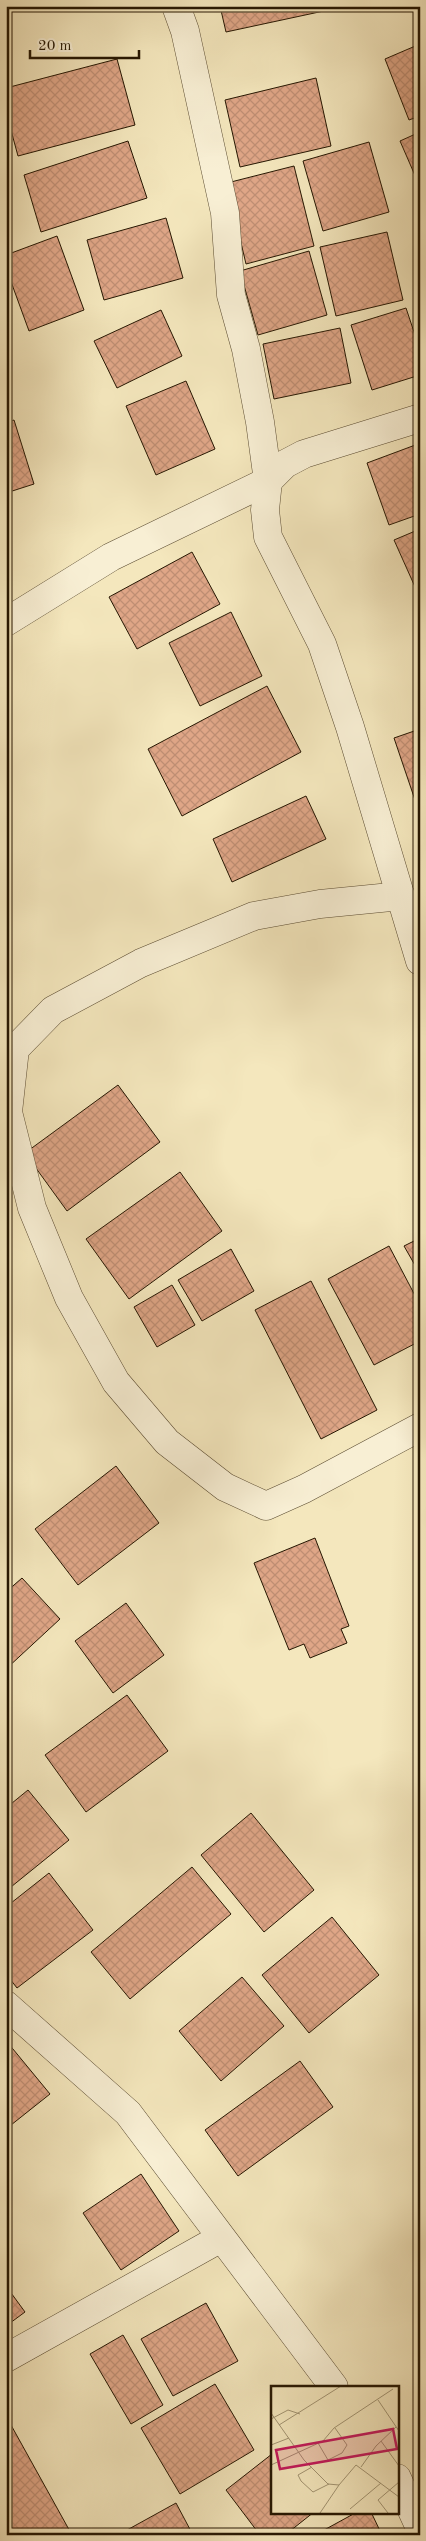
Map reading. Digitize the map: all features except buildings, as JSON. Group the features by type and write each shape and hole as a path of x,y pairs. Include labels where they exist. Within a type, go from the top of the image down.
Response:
{"street":[{"path":"176,6 185,31 225,213 231,295 246,349 268,481 265,510 268,537 322,644 350,727 420,961"},
{"path":"6,622 111,557 268,481 286,464 304,454 420,418"},
{"path":"401,896 320,904 254,916 141,963 53,1010 15,1049 8,1112 32,1208 69,1298 116,1382 166,1442 217,1482 266,1506 304,1489 420,1427"},
{"path":"6,2005 128,2113 333,2386"},
{"path":"6,2358 221,2238"},
{"path":"398,2480 420,2528"}]}
